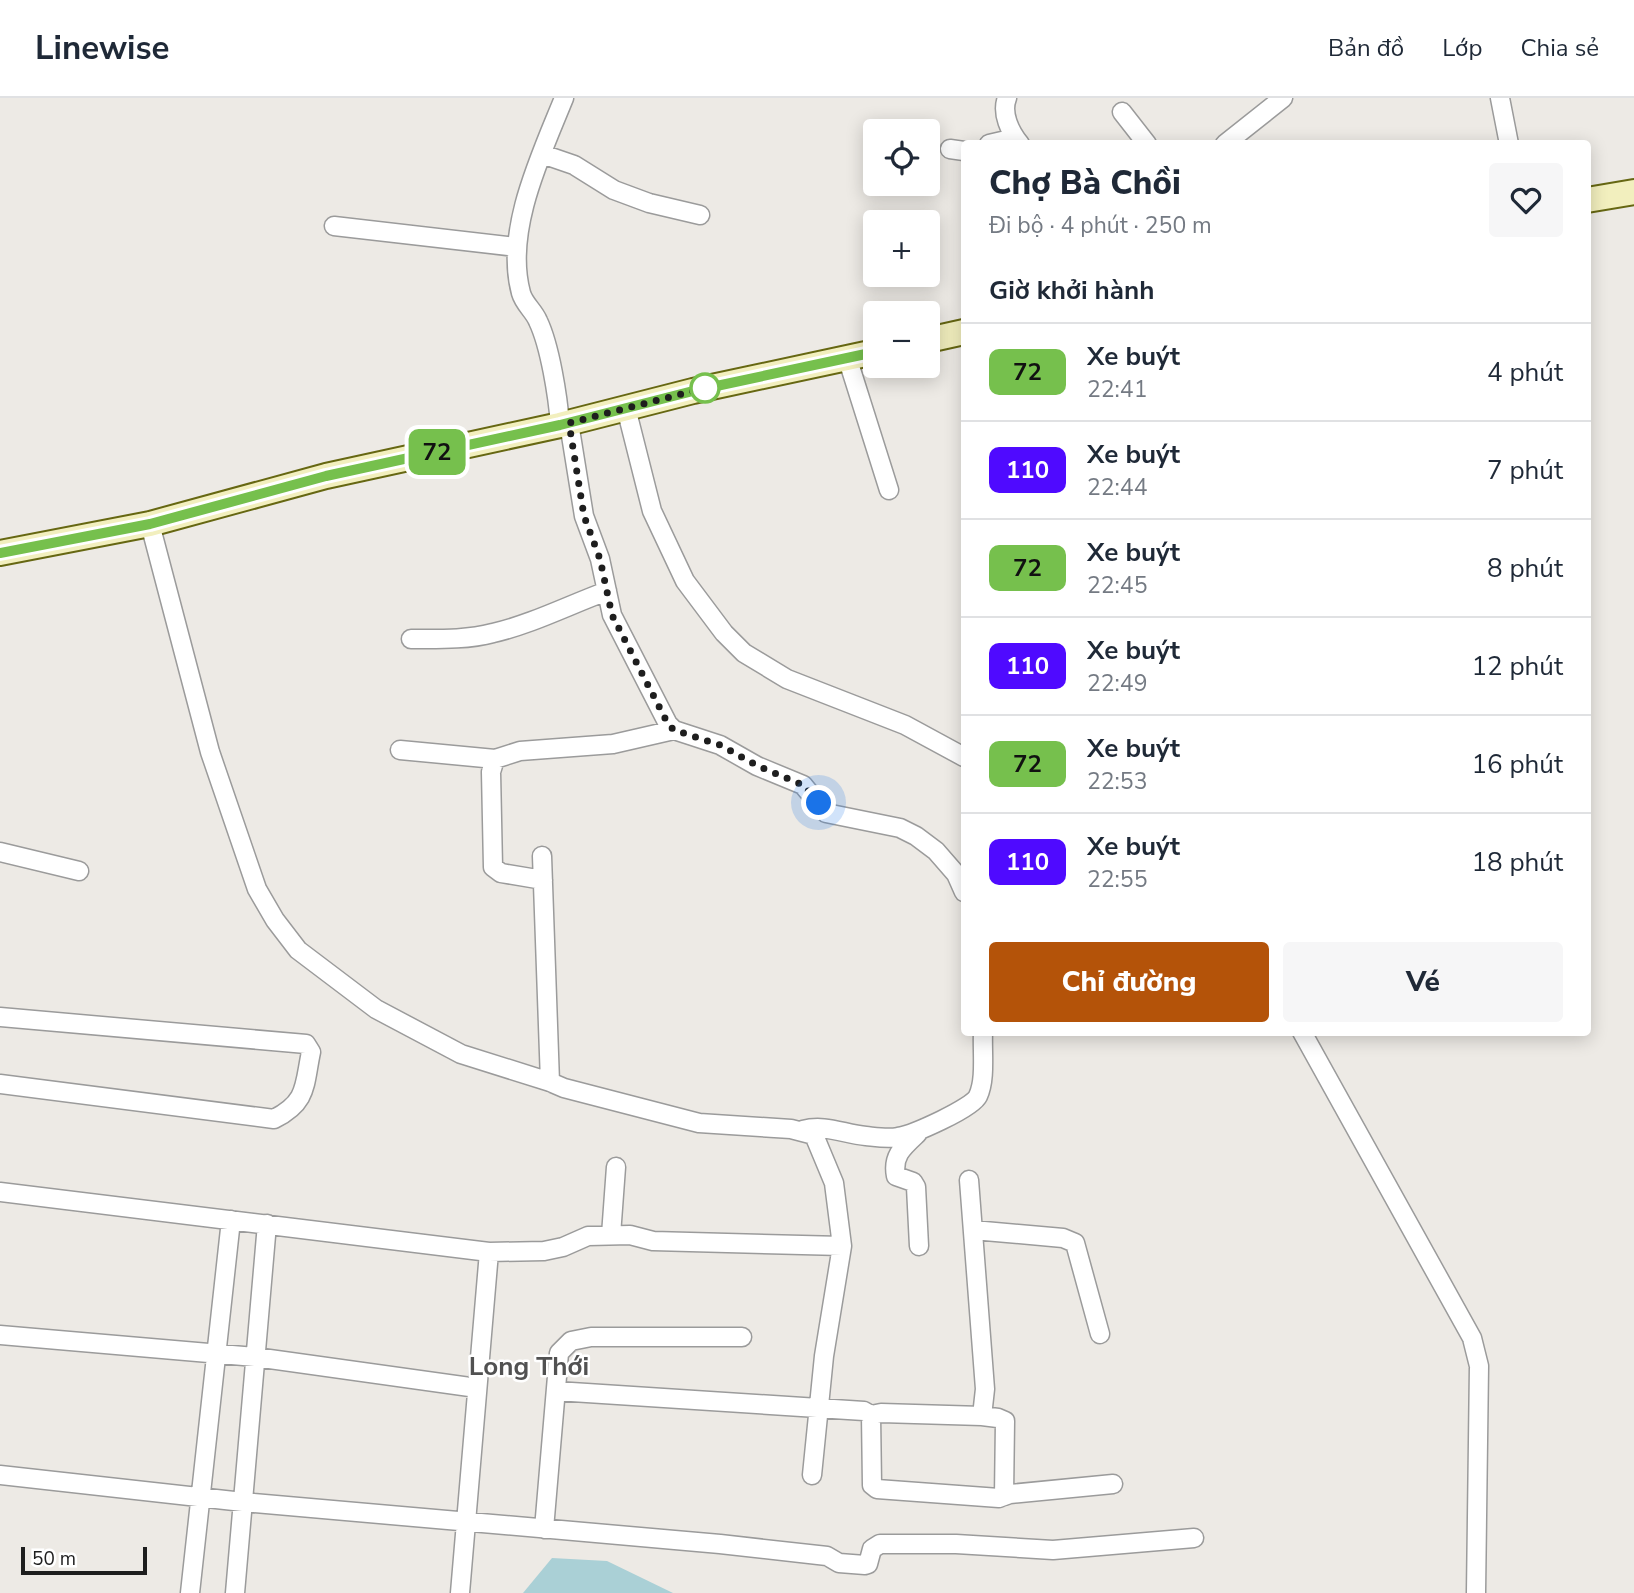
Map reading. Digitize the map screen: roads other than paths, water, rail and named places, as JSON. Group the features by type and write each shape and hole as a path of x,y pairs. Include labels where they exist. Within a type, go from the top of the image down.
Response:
{"main road":[{"path":"1591,199 1634,192"},
{"path":"940,337 961,333"},
{"path":"0,553 150,524 326,476 863,355"}],"street":[{"path":"564,98 541,154 516,247 522,296 539,321 565,424 584,516 600,559 612,615 674,730"},
{"path":"1007,98 1004,104 1006,119 1016,140"},
{"path":"1230,140 1283,98"},
{"path":"1500,98 1508,140"},
{"path":"1122,112 1144,140"},
{"path":"541,154 574,165 614,190 700,215"},
{"path":"334,226 516,247"},
{"path":"847,358 890,490"},
{"path":"626,408 652,511 685,581 724,633 744,653 787,679 816,688 905,725 961,755"},
{"path":"150,524 210,752 257,889 275,920 298,950 376,1009 461,1054 564,1088 699,1123 799,1131 814,1135 834,1182 842,1246 824,1356 812,1475"},
{"path":"411,639 490,634 518,627 607,591"},
{"path":"400,750 495,759 540,748 613,744 674,730 720,745 758,766 803,785 826,813 900,828 916,836 936,851 956,874 961,885"},
{"path":"495,759 491,772 492,867 501,873 543,880"},
{"path":"0,852 79,871"},
{"path":"542,856 550,1082"},
{"path":"0,1017 306,1044 311,1052 300,1100 290,1111 274,1119 0,1084"},
{"path":"799,1131 829,1128 864,1136 898,1137 957,1113 978,1097 981,1086 982,1036"},
{"path":"1304,1036 1472,1338 1479,1366 1476,1593"},
{"path":"919,1245 916,1187 913,1182 896,1176 895,1169 900,1149 924,1128"},
{"path":"611,1236 616,1167"},
{"path":"969,1180 985,1389 982,1416"},
{"path":"0,1192 489,1252 544,1251 563,1247 588,1236 630,1235 653,1241 842,1246"},
{"path":"190,1593 231,1220"},
{"path":"235,1593 267,1224"},
{"path":"973,1230 1063,1238 1075,1243 1100,1334"},
{"path":"460,1593 489,1252"},
{"path":"0,1335 255,1357 477,1388"},
{"path":"544,1529 559,1353 571,1340 591,1337 742,1337"},
{"path":"556,1391 864,1412 871,1415 881,1413 998,1418 1005,1421 1004,1496"},
{"path":"871,1415 872,1485 883,1490 999,1498 1113,1484"},
{"path":"0,1475 243,1502 720,1544 827,1556 839,1563 865,1565 872,1549 880,1544 956,1544 1053,1550 1194,1538"}],"water":[{"path":"552,1558 607,1561 673,1593 523,1593"}],"district":[{"name":"Long Thới","path":"529,1366"}]}
